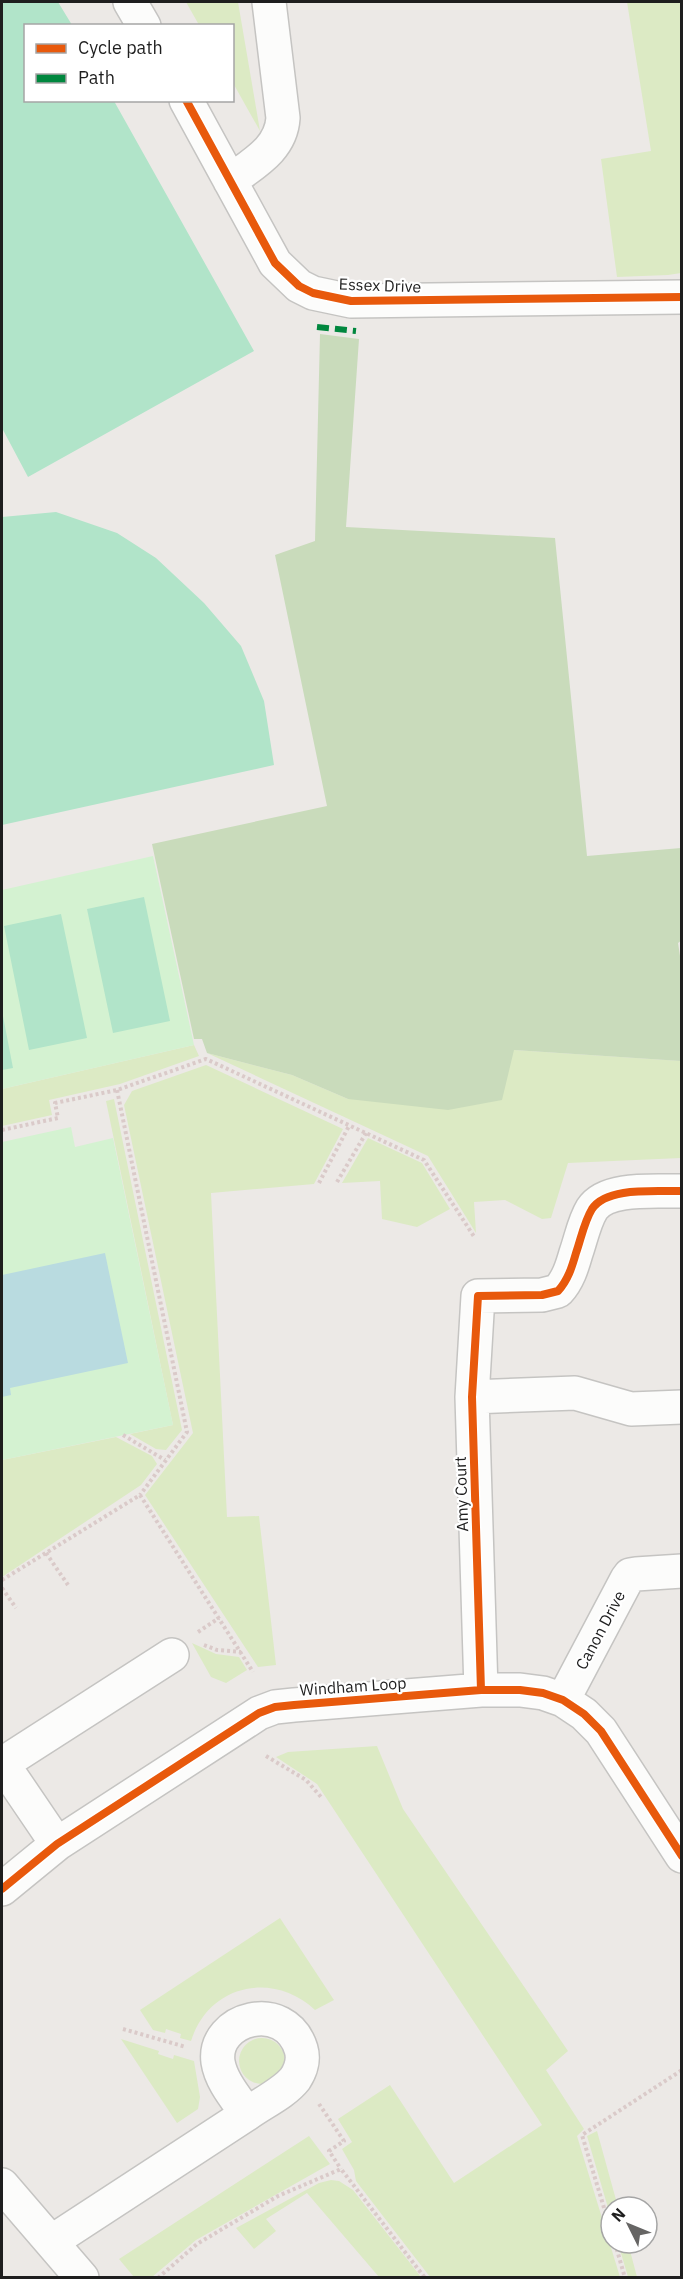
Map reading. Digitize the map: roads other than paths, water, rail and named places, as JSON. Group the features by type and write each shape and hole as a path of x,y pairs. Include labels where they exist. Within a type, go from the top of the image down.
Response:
{"street":[{"path":"130,2 143,24"},
{"path":"230,181 270,150 282,131 283,118 269,2"},
{"name":"Essex Drive","path":"187,102 275,263 299,286 313,293 351,301 681,297"},
{"name":"Amy Court","path":"481,1690 472,1397 478,1296 542,1294 558,1291 568,1278 588,1217 602,1199 613,1194 681,1191"},
{"path":"472,1397 575,1393 631,1409 681,1407"},
{"name":"Canon Drive","path":"563,1700 630,1575 681,1571"},
{"path":"57,1844 2,1763 187,1644"},
{"name":"Windham Loop","path":"2,1889 57,1844 259,1713 275,1707 294,1705 481,1690 543,1693 563,1700 584,1714 601,1731 681,1856"},
{"path":"51,2242 247,2114"},
{"path":"2,2185 82,2277"}],"water":[{"path":"105,1253 128,1363 10,1388 11,1395 2,1397 2,1275"}]}
